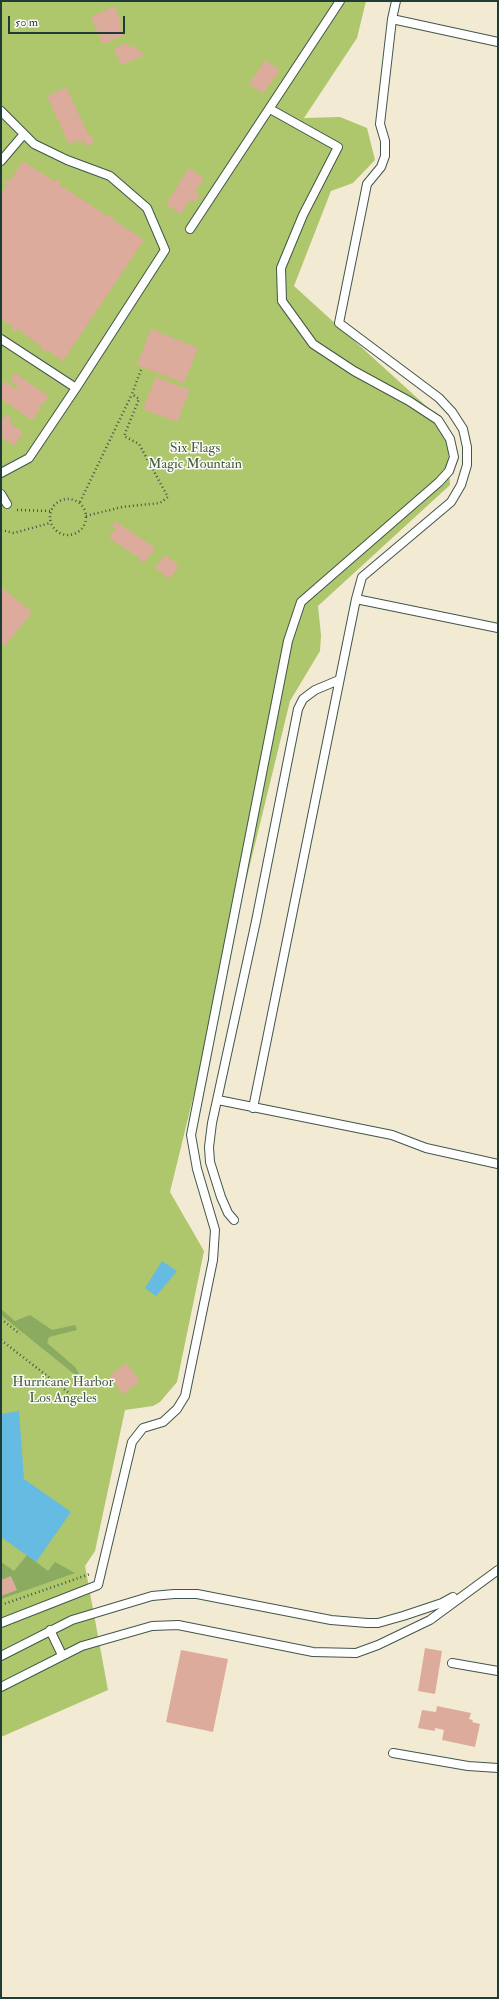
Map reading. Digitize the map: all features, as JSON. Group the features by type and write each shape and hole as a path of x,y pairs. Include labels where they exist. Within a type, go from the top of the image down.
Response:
{"lane":[{"path":"190,229 340,1"},
{"path":"254,1108 339,680 362,577 451,502 461,485 467,466 467,447 463,429 452,412 439,398 339,323 367,184 381,166 385,156 385,141 380,124 392,19 396,1"},
{"path":"392,19 498,42"},
{"path":"1,1623 98,1585 132,1442 143,1428 163,1422 177,1409 185,1396 213,1260 215,1230 197,1169 191,1135 288,642 300,602 439,482 449,471 454,457 450,439 438,420 409,401 354,372 313,344 282,301 281,268 303,215 338,148 270,109"},
{"path":"1,111 34,144 67,160 110,176 147,208 165,250 29,458 1,473"},
{"path":"1,161 24,134"},
{"path":"1,339 76,388"},
{"path":"1,494 7,504"},
{"path":"356,599 498,628"},
{"path":"234,1220 228,1213 221,1197 210,1162 209,1147 218,1100 298,709 303,699 315,690 339,680"},
{"path":"218,1100 392,1134 426,1148 498,1164"},
{"path":"1,1687 82,1646 130,1631 152,1626 178,1625 313,1652 356,1653 378,1645 430,1620 498,1570"},
{"path":"1,1656 72,1620 152,1596 197,1594 331,1620 367,1623 378,1622 442,1603 481,1582"},
{"path":"50,1630 62,1655"},
{"path":"452,1663 498,1671"},
{"path":"393,1752 468,1766 498,1768"}],"path":[{"path":"80,502 132,394 142,367"},
{"path":"86,516 122,507 160,503 168,497 139,444 124,436 138,399 132,394"},
{"path":"62,499 74,499 80,502 84,507 86,516 84,525 80,530 70,535 58,532 50,523 50,511 52,506 62,499"},
{"path":"7,504 18,511 50,511"},
{"path":"1,530 14,533 50,523"},
{"path":"1,1319 20,1334"},
{"path":"1,1340 69,1393"},
{"path":"1,1605 102,1570"}],"green space":[{"name":"Six Flags Magic Mountain","path":"1,1 366,1 357,38 304,118 340,117 367,128 375,160 353,183 331,191 294,286 447,425 450,485 318,606 321,635 320,651 290,701 170,1192 204,1251 177,1382 160,1402 153,1406 125,1410 95,1551 85,1566 108,1690 1,1737"},
{"path":"1,1309 15,1321 30,1315 52,1330 75,1325 77,1330 49,1337 47,1343 75,1367 84,1382 1,1315"},
{"path":"27,1555 48,1571 55,1562 75,1573 1,1599 1,1562 14,1571"}],"water":[{"path":"162,1261 177,1271 156,1296 145,1288"},
{"path":"19,1411 24,1479 71,1512 36,1562 1,1537 1,1414"}],"building":[{"path":"114,6 122,23 119,24 124,35 103,44 91,17"},
{"path":"127,43 129,48 135,45 138,52 142,51 143,56 121,65 114,48"},
{"path":"265,60 280,70 263,93 249,84"},
{"path":"66,87 89,136 91,135 94,142 86,146 83,138 81,139 83,142 79,144 78,140 69,144 47,96"},
{"path":"23,161 55,182 57,179 60,181 58,184 109,217 111,214 114,217 112,219 144,240 63,361 46,349 44,352 41,350 43,347 17,329 15,332 12,331 14,327 1,319 1,194 7,185 4,183 6,180 9,182"},
{"path":"189,168 204,178 195,192 200,195 195,202 190,199 181,214 166,204"},
{"path":"151,329 198,348 184,383 137,365"},
{"path":"15,373 48,396 46,401 40,405 39,412 38,411 35,416 36,417 32,420 1,399 1,387 5,381 16,389 18,386 10,380"},
{"path":"156,377 190,390 177,422 143,409"},
{"path":"7,415 13,419 10,423 23,432 14,446 1,437 1,416 5,419"},
{"path":"115,521 155,548 145,562 140,561 141,559 109,538 116,528 112,526"},
{"path":"165,555 179,565 170,579 155,568"},
{"path":"1,587 32,612 5,646 1,643"},
{"path":"126,1363 140,1381 123,1394 110,1376"},
{"path":"11,1576 17,1590 1,1596 1,1580"},
{"path":"425,1648 442,1651 435,1694 418,1691"},
{"path":"181,1650 228,1659 213,1732 166,1722"},
{"path":"437,1706 471,1713 469,1719 473,1720 472,1722 480,1724 475,1747 442,1740 444,1730 435,1728 435,1731 418,1728 422,1710 436,1712"}],"park label":[{"name":"Hurricane Harbor Los Angeles","path":"63,1392"}]}
